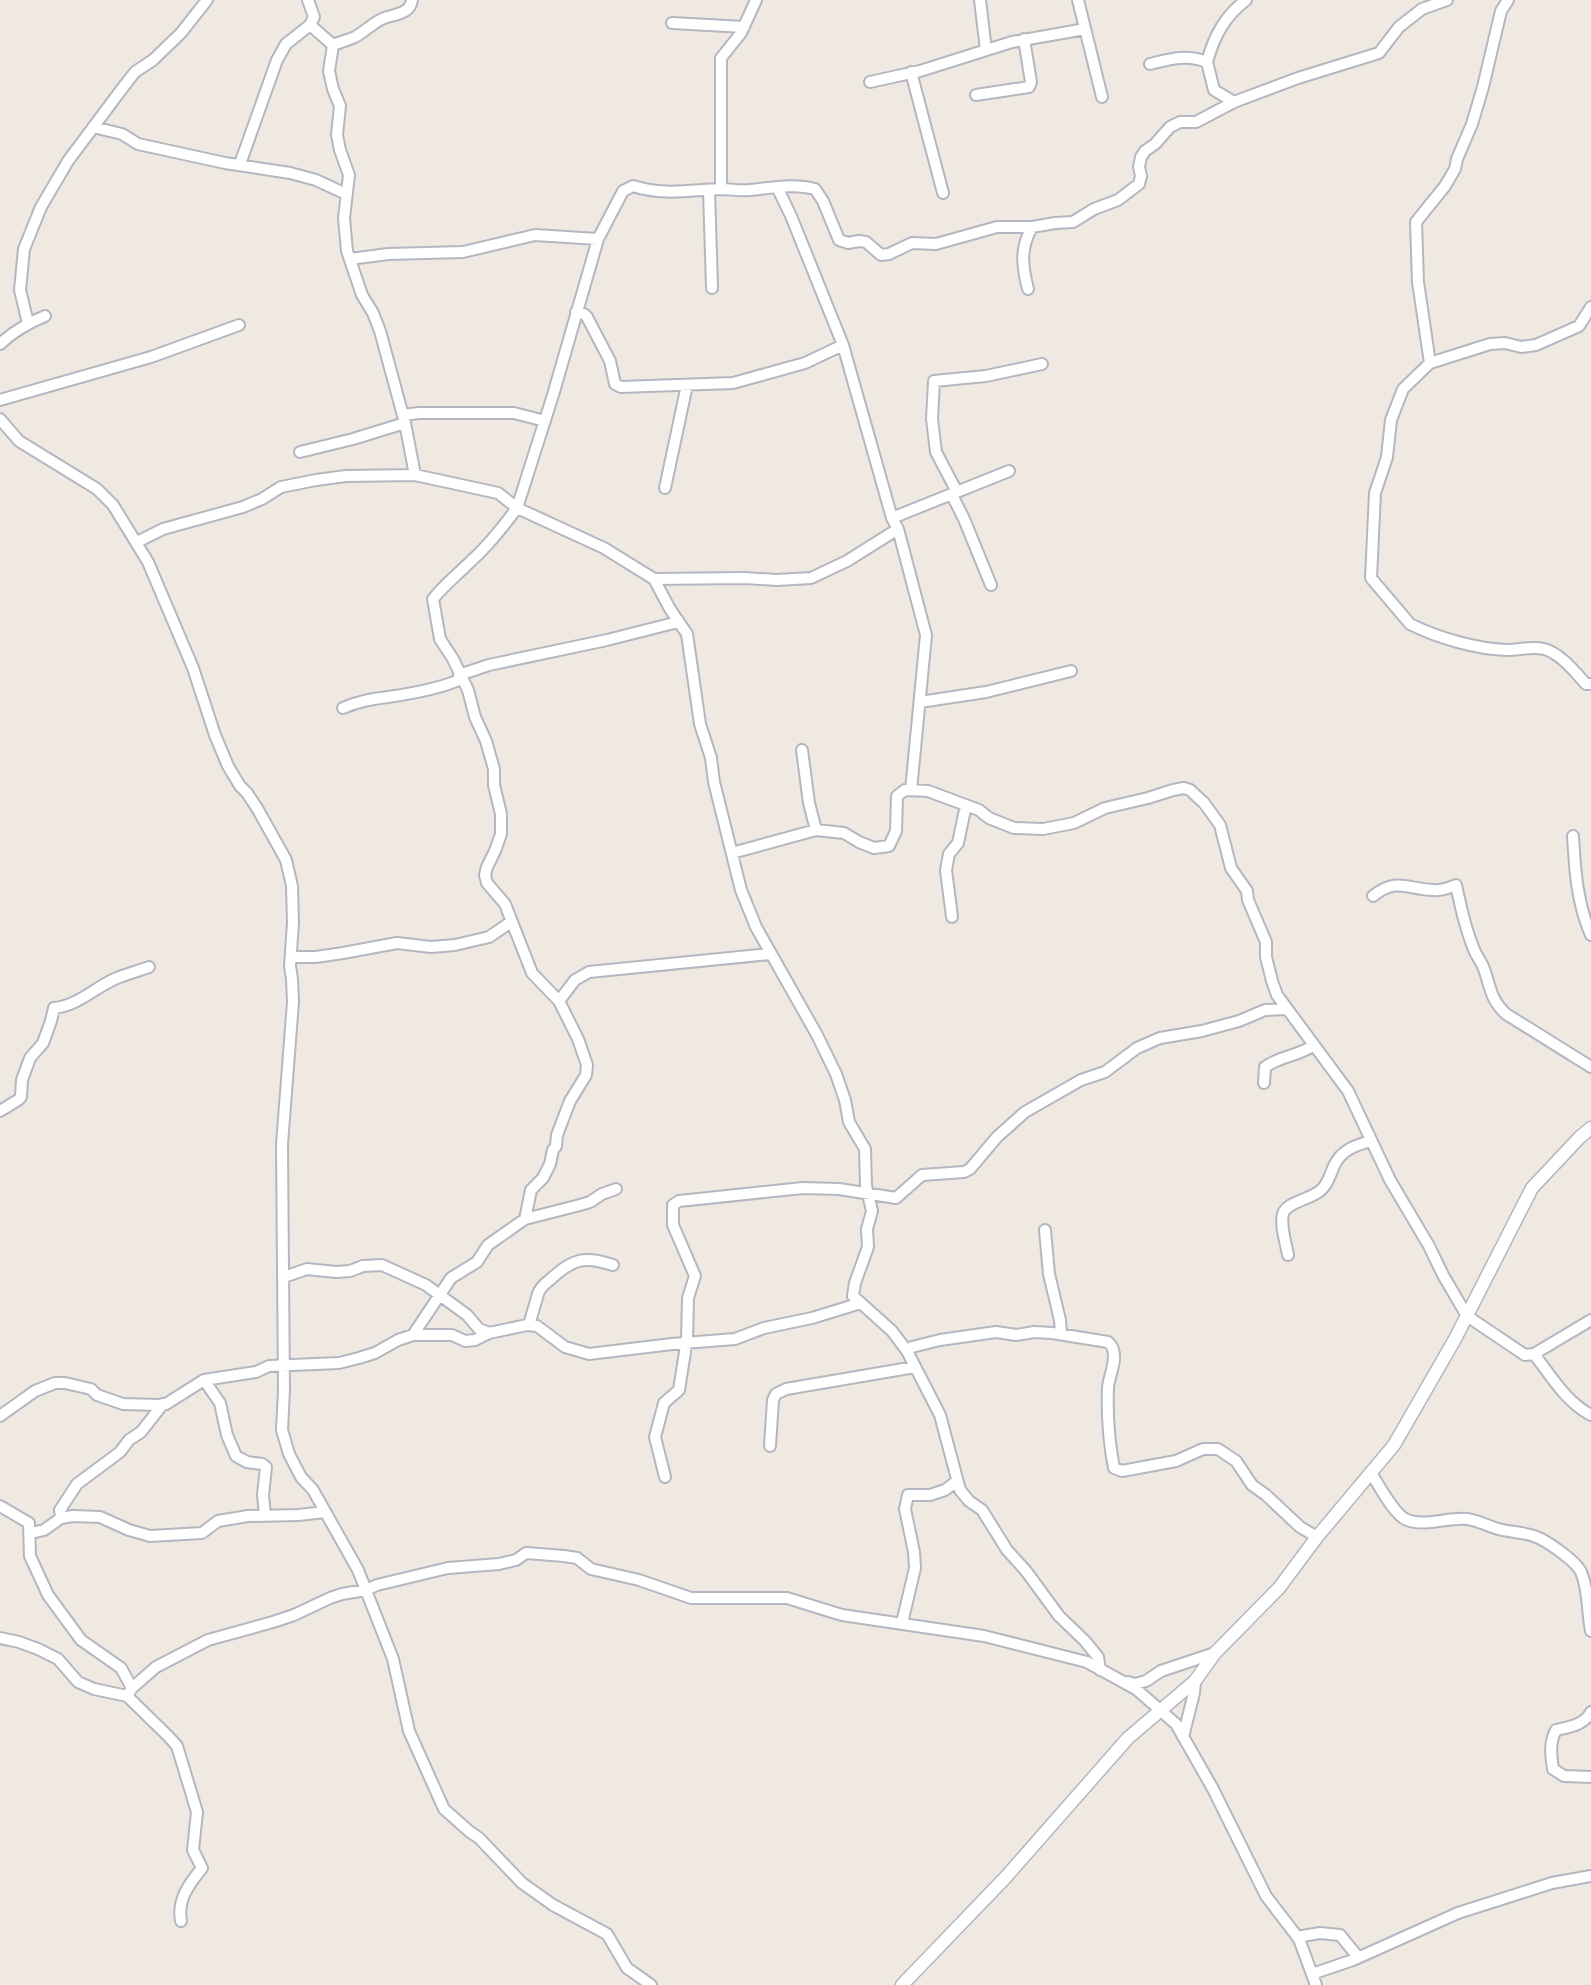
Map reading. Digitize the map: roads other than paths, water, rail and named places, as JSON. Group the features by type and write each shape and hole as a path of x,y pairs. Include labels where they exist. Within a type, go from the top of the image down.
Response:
{"street":[{"path":"28,323 20,290 24,249 41,207 68,161 135,72 153,60 174,40 207,0"},
{"path":"240,164 277,60 286,44 310,25 314,17 308,0"},
{"path":"333,45 354,37 381,19 395,16 406,10 412,5 412,0"},
{"path":"721,189 721,58 741,33 756,0"},
{"path":"980,0 986,50"},
{"path":"1078,0 1102,97"},
{"path":"1234,102 1214,90 1207,62 1216,34 1230,13 1246,0"},
{"path":"525,1219 531,1190 543,1178 570,1101 588,1069 581,1046 558,1001 532,973 505,904 487,883 485,875 501,834 501,814 494,785 494,769 468,690 440,639 433,599 441,588 472,561 517,508 598,239 623,191 633,186 650,191 672,193 721,189 808,187 815,189 823,201 838,240 848,243 866,242 881,255 889,254 912,243 936,244 997,227 1032,227 1072,222 1094,209 1118,200 1139,184 1141,157 1145,150 1155,144 1170,127 1180,122 1196,122 1234,102 1298,78 1378,54 1399,27 1422,9 1447,0"},
{"path":"1430,363 1418,282 1416,222 1445,186 1455,169 1456,159 1472,124 1483,87 1501,11 1508,0"},
{"path":"672,23 744,27"},
{"path":"310,25 333,45"},
{"path":"870,82 960,60 1024,39 1085,28"},
{"path":"976,95 1029,87 1024,39"},
{"path":"333,45 329,71 340,106 337,135 350,175 344,218 347,251 362,295 380,331 404,419 415,475"},
{"path":"1150,64 1176,57 1192,57 1207,62"},
{"path":"911,72 943,193"},
{"path":"93,127 122,134 138,144 290,173 316,180 346,194"},
{"path":"777,187 843,345 892,518 898,530 926,635 911,790"},
{"path":"709,190 712,288"},
{"path":"1028,289 1023,271 1023,251 1026,237 1032,227"},
{"path":"350,259 388,254 463,252 535,235 598,239"},
{"path":"1591,307 1579,326 1536,345 1521,347 1505,343 1490,344 1430,363 1403,389 1391,420 1387,456 1375,493 1371,578 1410,624 1432,635 1506,650 1543,648 1551,652 1587,684 1591,684"},
{"path":"576,312 587,316 610,362 617,386 733,383 805,363 843,345"},
{"path":"0,344 11,333 45,316"},
{"path":"0,400 151,357 239,325"},
{"path":"991,585 936,452 932,419 934,381 986,376 1042,364"},
{"path":"665,488 687,385"},
{"path":"300,452 353,439 419,413 514,413 545,421"},
{"path":"0,419 19,441 97,489 113,505 137,542 148,562 193,668 215,735 228,766 247,793 286,860 292,886 290,966 293,1002 282,1144 284,1277 282,1430 289,1454 301,1477 313,1490 358,1570 393,1659 409,1731 444,1809 479,1838 530,1890 571,1916 607,1934 627,1968 651,1985"},
{"path":"892,518 1009,471"},
{"path":"137,542 164,529 243,507 281,487 346,476 415,475 498,493 517,508 604,548 654,579 687,634 700,724 711,758 714,782 741,890 756,927 817,1035 836,1074 845,1100 849,1122 865,1149 866,1186 872,1210 867,1229 868,1247 855,1283 853,1296 892,1331 907,1351 940,1414 960,1490 969,1501 982,1510 1007,1550 1026,1571 1059,1616 1098,1657 1100,1670"},
{"path":"654,579 811,578 847,561 898,530"},
{"path":"343,708 364,700 445,685 489,665 607,640 678,622"},
{"path":"920,702 986,692 1071,671"},
{"path":"802,750 809,803 816,830"},
{"path":"732,853 816,830 844,833 874,848 889,846 896,831 897,796 900,792 911,790 928,791 966,805 1014,828 1043,829 1074,823 1105,808 1173,790 1184,788 1190,790 1204,803 1220,825 1231,868 1247,891 1248,900 1266,942 1266,957 1277,995 1348,1091 1390,1180 1430,1246 1447,1283 1467,1316 1525,1355 1534,1354 1591,1320"},
{"path":"952,917 946,870 949,854 958,843 966,805"},
{"path":"1573,836 1575,876 1581,907 1591,935"},
{"path":"1373,896 1383,888 1398,884 1435,891 1456,885 1467,929 1483,967 1489,989 1501,1009 1591,1067"},
{"path":"291,957 316,957 397,943 431,947 455,945 489,937 511,922"},
{"path":"558,1001 575,980 589,972 770,954"},
{"path":"0,1111 21,1097 22,1080 30,1059 43,1043 54,1008 63,1007 86,997 117,978 149,967"},
{"path":"665,1477 655,1437 664,1403 679,1390 687,1343 688,1298 695,1276 673,1225 673,1205 679,1201 803,1188 839,1189 896,1198 921,1175 964,1172 970,1169 998,1137 1025,1112 1081,1080 1105,1072 1137,1048 1160,1038 1187,1035 1239,1021 1265,1010 1286,1009"},
{"path":"1264,1083 1265,1067 1273,1061 1304,1052 1314,1046"},
{"path":"902,1985 1005,1878 1128,1738 1195,1681 1215,1653 1279,1588 1317,1537 1394,1445 1467,1316 1532,1188 1591,1128"},
{"path":"1288,1255 1283,1219 1286,1208 1322,1190 1328,1183 1335,1164 1345,1152 1371,1140"},
{"path":"413,1335 451,1278 477,1262 488,1245 525,1219 591,1202 602,1194 616,1190"},
{"path":"1045,1230 1049,1274 1061,1334"},
{"path":"529,1325 535,1310 538,1292 559,1271 576,1261 593,1260 613,1265"},
{"path":"284,1277 307,1269 336,1272 350,1271 363,1266 382,1265 426,1285 467,1315 479,1329 489,1333"},
{"path":"61,1518 60,1510 77,1484 120,1452 129,1440 141,1432 163,1404 204,1380 235,1376 269,1366 339,1363 375,1353 398,1340 413,1335 452,1335 465,1341 475,1340 489,1333 529,1325 537,1326 565,1347 589,1354 735,1339 764,1328 812,1318 861,1303"},
{"path":"907,1351 912,1347 940,1340 996,1332 1016,1335 1034,1332 1061,1334 1108,1342 1114,1350 1108,1385 1111,1454 1114,1468 1122,1471 1144,1467 1176,1461 1203,1449 1218,1449 1236,1461 1252,1485 1300,1527 1317,1537"},
{"path":"1534,1354 1569,1400 1580,1410 1591,1415"},
{"path":"770,1446 773,1400 776,1394 786,1389 915,1367"},
{"path":"204,1380 220,1403 227,1435 236,1456 247,1462 262,1464 266,1467 262,1495 265,1515"},
{"path":"0,1416 35,1391 55,1383 92,1389 97,1395 123,1404 163,1404"},
{"path":"1371,1473 1400,1516 1409,1520 1430,1522 1450,1518 1469,1519 1504,1530 1535,1536 1569,1558 1582,1575 1591,1631"},
{"path":"902,1623 915,1568 914,1552 904,1509 908,1495 930,1495 945,1490 957,1481"},
{"path":"0,1506 29,1523 30,1556 48,1595 81,1640 110,1659 125,1674 141,1681"},
{"path":"31,1533 44,1530 61,1518 85,1515 100,1517 129,1530 150,1536 202,1533 218,1521 265,1515 325,1512"},
{"path":"0,1638 39,1649 58,1659 78,1682 94,1689 129,1692 156,1667 208,1640 273,1622 342,1594 366,1590 432,1571 499,1564 516,1560 526,1553 577,1558 591,1569 639,1580 691,1598 787,1598 842,1615 1003,1640 1087,1662 1136,1689 1176,1724 1213,1789 1266,1896 1297,1937 1314,1979 1458,1912 1552,1883 1591,1876"},
{"path":"1582,1575 1591,1582"},
{"path":"1119,1680 1135,1684 1146,1681 1161,1671 1215,1653"},
{"path":"125,1674 129,1692 177,1746 197,1812 193,1850 202,1868 185,1891 179,1912 181,1921"},
{"path":"1183,1737 1195,1681"},
{"path":"1591,1712 1579,1724 1556,1730 1552,1738 1551,1752 1553,1769 1564,1776 1591,1777"},
{"path":"1297,1937 1320,1932 1340,1935 1358,1957"}]}
